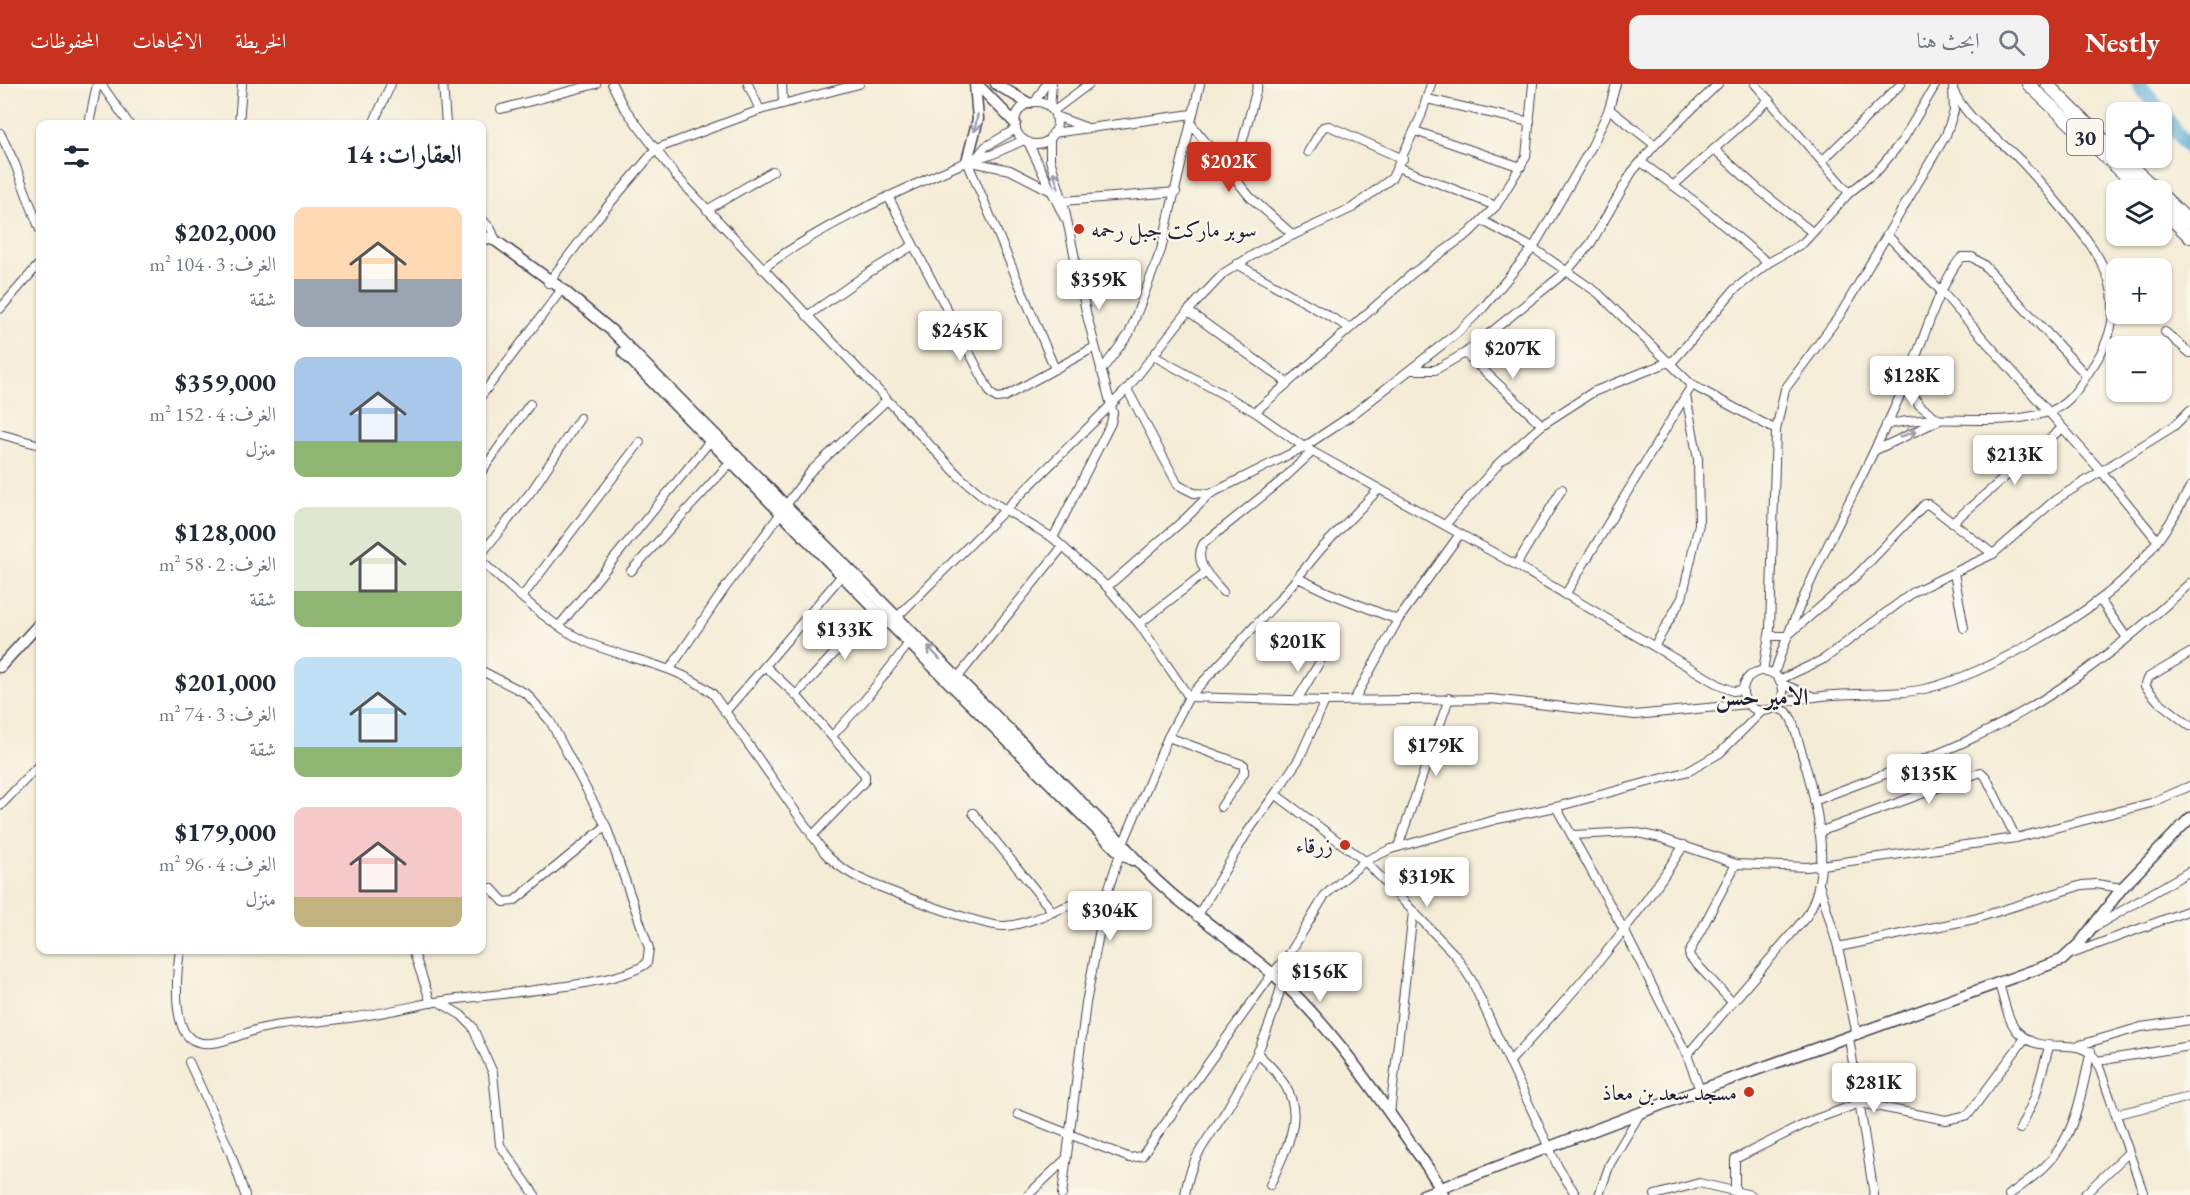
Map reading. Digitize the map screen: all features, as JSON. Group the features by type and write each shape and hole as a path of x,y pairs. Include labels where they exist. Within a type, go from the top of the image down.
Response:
{"main road":[{"name":"30","path":"2028,84 2129,180"},
{"name":"30","path":"2047,84 2106,142"},
{"name":"30","path":"2133,168 2146,180"},
{"path":"2172,205 2190,222"},
{"path":"2172,220 2190,237"}],"street":[{"path":"89,120 99,84"},
{"path":"99,84 126,120"},
{"path":"239,120 242,84"},
{"path":"375,120 391,84"},
{"path":"444,84 446,120"},
{"path":"501,109 596,84"},
{"path":"612,84 623,106 656,149 707,210 762,269 960,477 1003,509 1053,538 1107,587 1139,624 1189,697"},
{"path":"748,84 760,110"},
{"path":"782,84 783,103"},
{"path":"547,280 656,149 760,110 858,84"},
{"path":"976,84 1016,126 1026,141 1067,223"},
{"path":"976,84 978,119 972,159 1055,369"},
{"path":"996,84 1085,127"},
{"path":"972,159 1016,126 1018,111 1032,103 1046,84"},
{"path":"1053,84 1050,160 1063,201 1095,347 1112,404 1111,423 1053,538"},
{"path":"1053,112 1089,84"},
{"path":"1101,370 1126,340 1133,327 1161,250 1200,84"},
{"path":"1233,177 1258,84"},
{"path":"894,620 1003,509 1127,389 1188,311 1224,273 1293,235 1353,208 1384,186 1401,164 1431,84"},
{"path":"1255,412 1413,273 1483,221 1496,206 1521,167 1528,150 1533,84"},
{"path":"1222,592 1199,560 1198,553 1203,544 1281,481 1308,450 1411,370 1483,308 1533,248 1593,146 1609,109 1616,84"},
{"path":"1411,370 1435,370 1466,353 1566,271 1591,243 1641,162 1655,145 1718,84"},
{"path":"1755,84 1849,192"},
{"path":"1822,161 1901,84"},
{"path":"1445,525 1500,462 1542,425 1593,392 1668,364 1681,354 1734,290 1768,263 1794,250 1849,192 1888,158 1936,84"},
{"path":"1763,671 1769,636 1776,430 1785,389 1840,315 1950,127 1954,111 1953,87"},
{"path":"1887,425 1913,420 1980,420 2047,413 2058,408 2077,392 2103,347 2112,320 2112,287 2103,263 2072,220 2019,159 1964,111 1953,87"},
{"path":"1427,99 1530,122"},
{"path":"1674,185 1769,100"},
{"path":"1609,109 1655,145"},
{"path":"762,269 822,228 972,159 991,155 1026,141 1039,143 1052,135 1085,127 1192,114"},
{"path":"1191,124 1233,177 1271,218 1293,235"},
{"path":"1308,152 1320,130 1329,126 1401,164 1496,206"},
{"path":"1415,131 1521,167"},
{"path":"0,133 15,164 36,219"},
{"path":"1714,149 1758,189 1812,232"},
{"path":"972,159 1010,170 1049,190"},
{"path":"1641,162 1674,185 1768,263"},
{"path":"707,210 773,171"},
{"path":"1063,201 1176,192"},
{"path":"888,196 991,394 997,398 1004,397 1095,347"},
{"path":"1483,221 1533,248 1615,309 1668,364 1692,384 1776,430"},
{"path":"486,223 496,241"},
{"path":"1887,235 1942,292 2061,429 2102,472 2157,540"},
{"path":"486,237 496,241 612,331 894,620 958,677 1122,848"},
{"path":"807,316 868,273 912,246"},
{"path":"1777,704 1778,680 1787,636 1831,539 1876,450 1942,292 1958,260 1965,256 1972,257 1990,271 2086,375"},
{"path":"1237,264 1350,328"},
{"path":"0,309 36,268"},
{"path":"486,390 561,291"},
{"path":"1188,311 1288,383"},
{"path":"2165,332 2190,353"},
{"path":"1466,353 1542,425"},
{"path":"1154,357 1255,412 1308,450 1516,565 1655,645 1721,687 1743,690"},
{"path":"1906,382 1919,405 1940,420"},
{"path":"1565,595 1692,384"},
{"path":"1127,389 1178,485 1194,493 1210,494"},
{"path":"1655,645 1682,598 1699,524 1698,459 1686,396"},
{"path":"670,669 725,588 811,471 887,400"},
{"path":"486,465 530,404"},
{"path":"1778,680 1824,658 1916,591 1993,554 2055,500 2174,426 2190,410"},
{"path":"486,548 533,489 580,418"},
{"path":"1876,450 1940,420"},
{"path":"1952,523 2061,429"},
{"path":"0,434 36,444"},
{"path":"713,437 731,462 784,509 875,609 894,620 910,642 1135,861 1197,917 1282,983 1334,1041 1390,1114 1442,1191"},
{"path":"559,626 713,437"},
{"path":"522,597 640,442"},
{"path":"1107,587 1210,494 1308,450"},
{"path":"631,571 731,462"},
{"path":"1018,1114 1130,1158 1142,1156 1272,974 1290,953 1325,895 1365,861 1398,847 1498,819 1556,807 1689,771 1704,764 1735,740 1763,710 1777,704 1814,697 1904,693 1938,684 2009,654 2100,600 2132,572 2157,540 2190,487"},
{"path":"1516,565 1562,489"},
{"path":"1062,1195 1086,1003 1106,897 1122,848 1168,737 1189,697 1298,578 1321,549 1378,490"},
{"path":"1769,636 1787,636 1856,576 1923,506 1928,504 1993,554"},
{"path":"1354,700 1398,620 1460,534"},
{"path":"958,677 1063,546"},
{"path":"486,566 559,626 590,644 670,669 700,684 713,694 812,836 834,862 858,877 985,922 1007,926 1089,898 1106,897"},
{"path":"1139,624 1206,572"},
{"path":"1954,573 1964,628"},
{"path":"725,712 843,574"},
{"path":"1298,578 1329,593 1398,620"},
{"path":"1814,801 1972,739 2066,686 2127,638 2190,583"},
{"path":"2100,600 2127,638"},
{"path":"796,695 875,609"},
{"path":"0,667 36,627"},
{"path":"833,735 864,701 910,642"},
{"path":"2190,653 2149,677 2145,686 2158,701 2190,726"},
{"path":"1298,700 1321,660"},
{"path":"765,666 833,735 866,778 812,836"},
{"path":"1748,704 1743,690 1751,675 1763,671 1814,697"},
{"path":"180,954 177,1000 180,1018 187,1034 193,1040 218,1042 265,1027 342,1019 435,1002 593,980 631,972 646,963 649,948 606,826 550,721 538,705 517,687 486,673"},
{"path":"1189,697 1325,701 1449,698 1524,701 1635,715 1748,704 1763,710"},
{"path":"1398,847 1449,698"},
{"path":"1197,917 1247,833 1299,759 1325,701"},
{"path":"1687,1055 1806,917 1818,896 1823,866 1814,801 1792,720 1787,712 1777,704"},
{"path":"1168,737 1244,765 1244,773 1221,807"},
{"path":"0,806 36,768"},
{"path":"1819,832 1980,772 1986,777 2016,838"},
{"path":"1573,835 1633,832 1684,845 1736,864 1823,866 2016,838 2151,803 2190,786"},
{"path":"1275,794 1365,861 1463,967 1510,1060 1550,1148 1576,1195"},
{"path":"1556,807 1624,930 1687,1055 1700,1090"},
{"path":"973,813 1053,912"},
{"path":"2071,954 2122,888 2190,818"},
{"path":"486,890 491,888 504,902 514,901 606,826"},
{"path":"1510,1060 1560,1008 1624,930 1652,895 1684,845"},
{"path":"1732,1002 1690,957 1689,953 1736,864"},
{"path":"2090,929 2190,871"},
{"path":"1820,885 1838,947 1853,1036 1860,1103 1874,1195"},
{"path":"1838,947 1974,919 2082,885 2108,885 2122,888"},
{"path":"1423,1195 1442,1191 1700,1090 2049,966 2071,954 2190,910"},
{"path":"1390,1114 1413,912"},
{"path":"2178,913 2190,917"},
{"path":"415,954 435,1002 461,1015 472,1026 493,1074 500,1145 536,1195"},
{"path":"1185,1195 1194,1158 1226,1111 1258,1054 1274,1016 1282,983"},
{"path":"1999,984 2010,1019 2017,1031 2025,1038 2049,1047 2077,1046 2141,1027 2190,1020"},
{"path":"1734,1190 1735,1159 1813,1120 1860,1103 1946,1120 1962,1117 1974,1109 2025,1038"},
{"path":"2077,1046 2091,1051 2097,1061 2144,1195"},
{"path":"2097,1061 2190,1046"},
{"path":"2020,1129 2035,1097 2049,1047"},
{"path":"2009,1195 2043,1169 2058,1151 2076,1110 2091,1051"},
{"path":"1258,1054 1279,1076 1295,1112 1290,1140 1270,1185"},
{"path":"189,1062 230,1151 245,1195"},
{"path":"2117,1114 2190,1097"},
{"path":"1599,1195 1610,1164 1639,1115"},
{"path":"2084,1195 2128,1153"},
{"path":"1028,1195 1065,1160"},
{"path":"1654,1195 1699,1183 1751,1195"}],"waterway":[{"path":"2139,84 2153,102"},
{"path":"2172,126 2190,149"}],"place":[{"name":"سوبر ماركت جبل رحمه","path":"1079,229"},
{"name":"زرقاء","path":"1345,845"},
{"name":"مسجد سعد بن معاذ","path":"1749,1092"}],"district":[{"name":"الامير حسن","path":"1762,696"}]}
